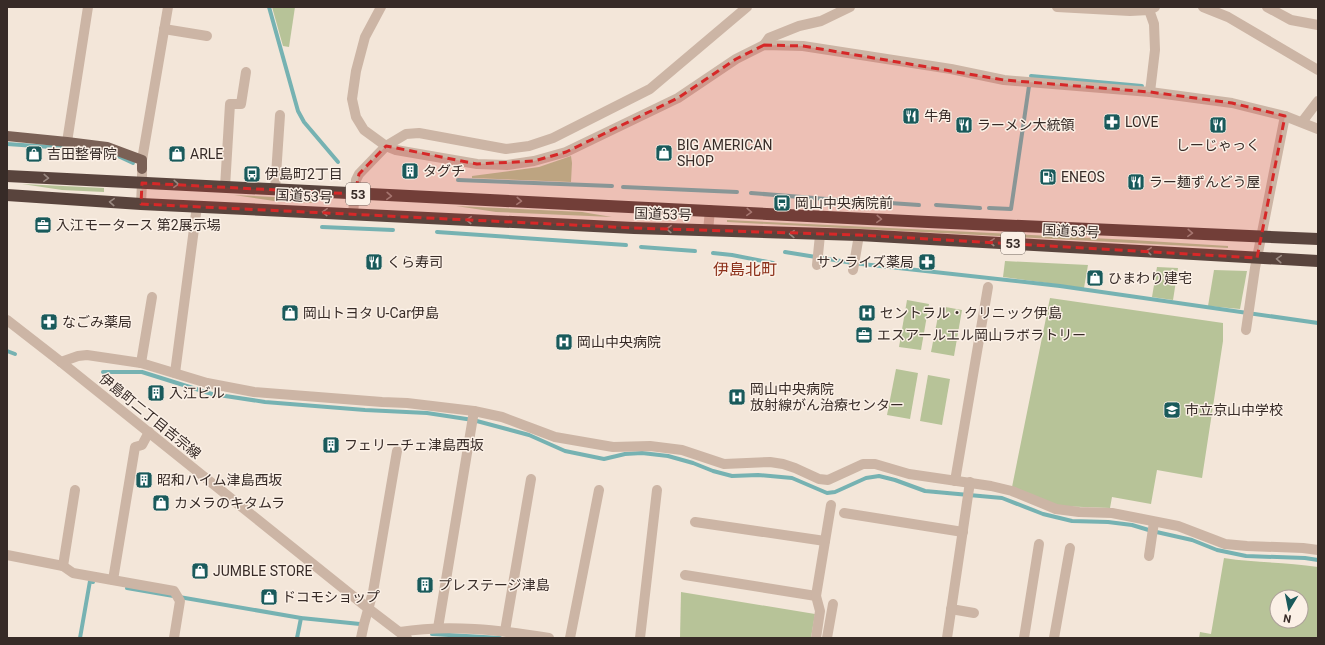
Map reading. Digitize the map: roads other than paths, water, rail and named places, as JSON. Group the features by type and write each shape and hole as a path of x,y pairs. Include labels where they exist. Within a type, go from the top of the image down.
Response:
{"highway":[{"name":"国道53号","path":"7,176 928,222 1318,239"},
{"name":"国道53号","path":"7,195 141,204 708,231 859,235 1318,261"}],"main road":[{"path":"7,136 107,147 142,165"}],"street":[{"path":"67,142 88,7"},
{"path":"141,204 142,165 168,7"},
{"path":"381,7 364,37 356,71 352,99 356,117 364,130 386,146 396,150 477,164 507,165 534,161 566,152 678,98 736,59 764,45 769,38 800,26 821,21 850,7"},
{"path":"353,214 356,180 359,174 386,146 406,134 419,133 506,149 530,146 554,138 650,89 747,7"},
{"path":"1057,7 1130,11 1151,8 1154,24 1155,50 1150,92"},
{"path":"1203,7 1228,17 1318,70"},
{"path":"1267,7 1292,20 1318,25"},
{"path":"164,29 207,36"},
{"path":"764,45 803,46 950,69 1004,80 1150,92 1232,103 1285,116 1318,129"},
{"path":"225,186 230,104 241,104 246,72"},
{"path":"1302,122 1318,101"},
{"path":"275,190 280,115"},
{"path":"1246,330 1285,116"},
{"path":"175,373 197,206"},
{"path":"708,231 710,210"},
{"path":"817,260 820,235"},
{"path":"854,265 859,235"},
{"path":"955,481 988,288"},
{"path":"141,363 152,297"},
{"name":"伊島町二丁目吉宗線","path":"7,320 62,362 369,609 404,635"},
{"path":"62,362 78,356 87,355 141,363 207,383 254,392 407,403 502,417 555,437 612,447 650,446 682,450 724,464 770,462 783,464 824,481 862,464 869,464 909,474 1012,491 1056,509 1079,512 1112,512 1154,523 1178,526 1225,544 1318,550"},
{"path":"438,628 473,413"},
{"path":"113,580 135,446 142,445 149,432"},
{"path":"361,638 374,592 397,451"},
{"path":"505,631 531,479"},
{"path":"947,638 970,484"},
{"path":"63,566 75,490"},
{"path":"570,638 599,490"},
{"path":"640,638 656,490"},
{"path":"816,638 820,611 816,596 831,505"},
{"path":"844,513 963,532"},
{"path":"695,522 825,541"},
{"path":"1149,556 1154,523"},
{"path":"1024,638 1039,544"},
{"path":"1054,638 1070,548"},
{"path":"7,555 63,566 73,573 174,591 178,598 174,638"},
{"path":"685,575 816,596"},
{"path":"828,638 833,604"},
{"path":"951,609 974,613"},
{"path":"404,635 420,629 438,628 505,631 549,638"}],"waterway":[{"path":"269,7 298,111 304,122 338,162"},
{"path":"1031,76 1142,86"},
{"path":"989,208 1011,209 1029,86"},
{"path":"7,144 80,149"},
{"path":"118,156 133,163"},
{"path":"458,180 612,186"},
{"path":"623,187 737,192"},
{"path":"751,193 851,201"},
{"path":"861,201 919,205"},
{"path":"936,205 980,208"},
{"path":"322,227 393,230"},
{"path":"437,232 626,245"},
{"path":"641,247 695,251"},
{"path":"785,252 853,263 1060,286 1318,323"},
{"path":"713,253 773,263"},
{"path":"7,351 15,354"},
{"path":"103,372 142,372 212,394 265,402 365,410 427,413 473,420 529,435 565,451 604,459 625,454 642,453 668,456 732,476 758,475 792,478 827,493 835,492 866,478 879,476 925,491 1002,498 1043,514 1072,521 1108,522 1132,525 1192,540 1217,550 1246,556 1305,558 1318,560"},
{"path":"80,638 90,581 93,582"},
{"path":"127,588 301,618 360,624"},
{"path":"297,638 301,618"},
{"path":"432,634 500,638"}],"place":[{"name":"牛角","path":"911,116"},
{"name":"LOVE","path":"1112,122"},
{"name":"ラーメン大統領","path":"964,125"},
{"name":"しーじゃっく","path":"1218,125"},
{"name":"BIG AMERICAN SHOP","path":"664,153"},
{"name":"吉田整骨院","path":"34,154"},
{"name":"ARLE","path":"177,154"},
{"name":"タグチ","path":"410,171"},
{"name":"伊島町2丁目","path":"252,174"},
{"name":"ENEOS","path":"1048,177"},
{"name":"ラー麺ずんどう屋","path":"1136,182"},
{"name":"岡山中央病院前","path":"782,203"},
{"name":"入江モータース 第2展示場","path":"43,225"},
{"name":"くら寿司","path":"374,262"},
{"name":"サンライズ薬局","path":"927,262"},
{"name":"ひまわり建宅","path":"1095,278"},
{"name":"岡山トヨタ U-Car伊島","path":"290,313"},
{"name":"セントラル・クリニック伊島","path":"867,313"},
{"name":"なごみ薬局","path":"49,322"},
{"name":"エスアールエル岡山ラボラトリー","path":"864,335"},
{"name":"岡山中央病院","path":"564,342"},
{"name":"入江ビル","path":"156,393"},
{"name":"岡山中央病院 放射線がん治療センター","path":"737,397"},
{"name":"市立京山中学校","path":"1172,410"},
{"name":"フェリーチェ津島西坂","path":"331,445"},
{"name":"昭和ハイム津島西坂","path":"144,480"},
{"name":"カメラのキタムラ","path":"161,503"},
{"name":"JUMBLE STORE","path":"200,571"},
{"name":"プレステージ津島","path":"425,585"},
{"name":"ドコモショップ","path":"269,597"}],"district":[{"name":"伊島北町","path":"745,269"}]}
